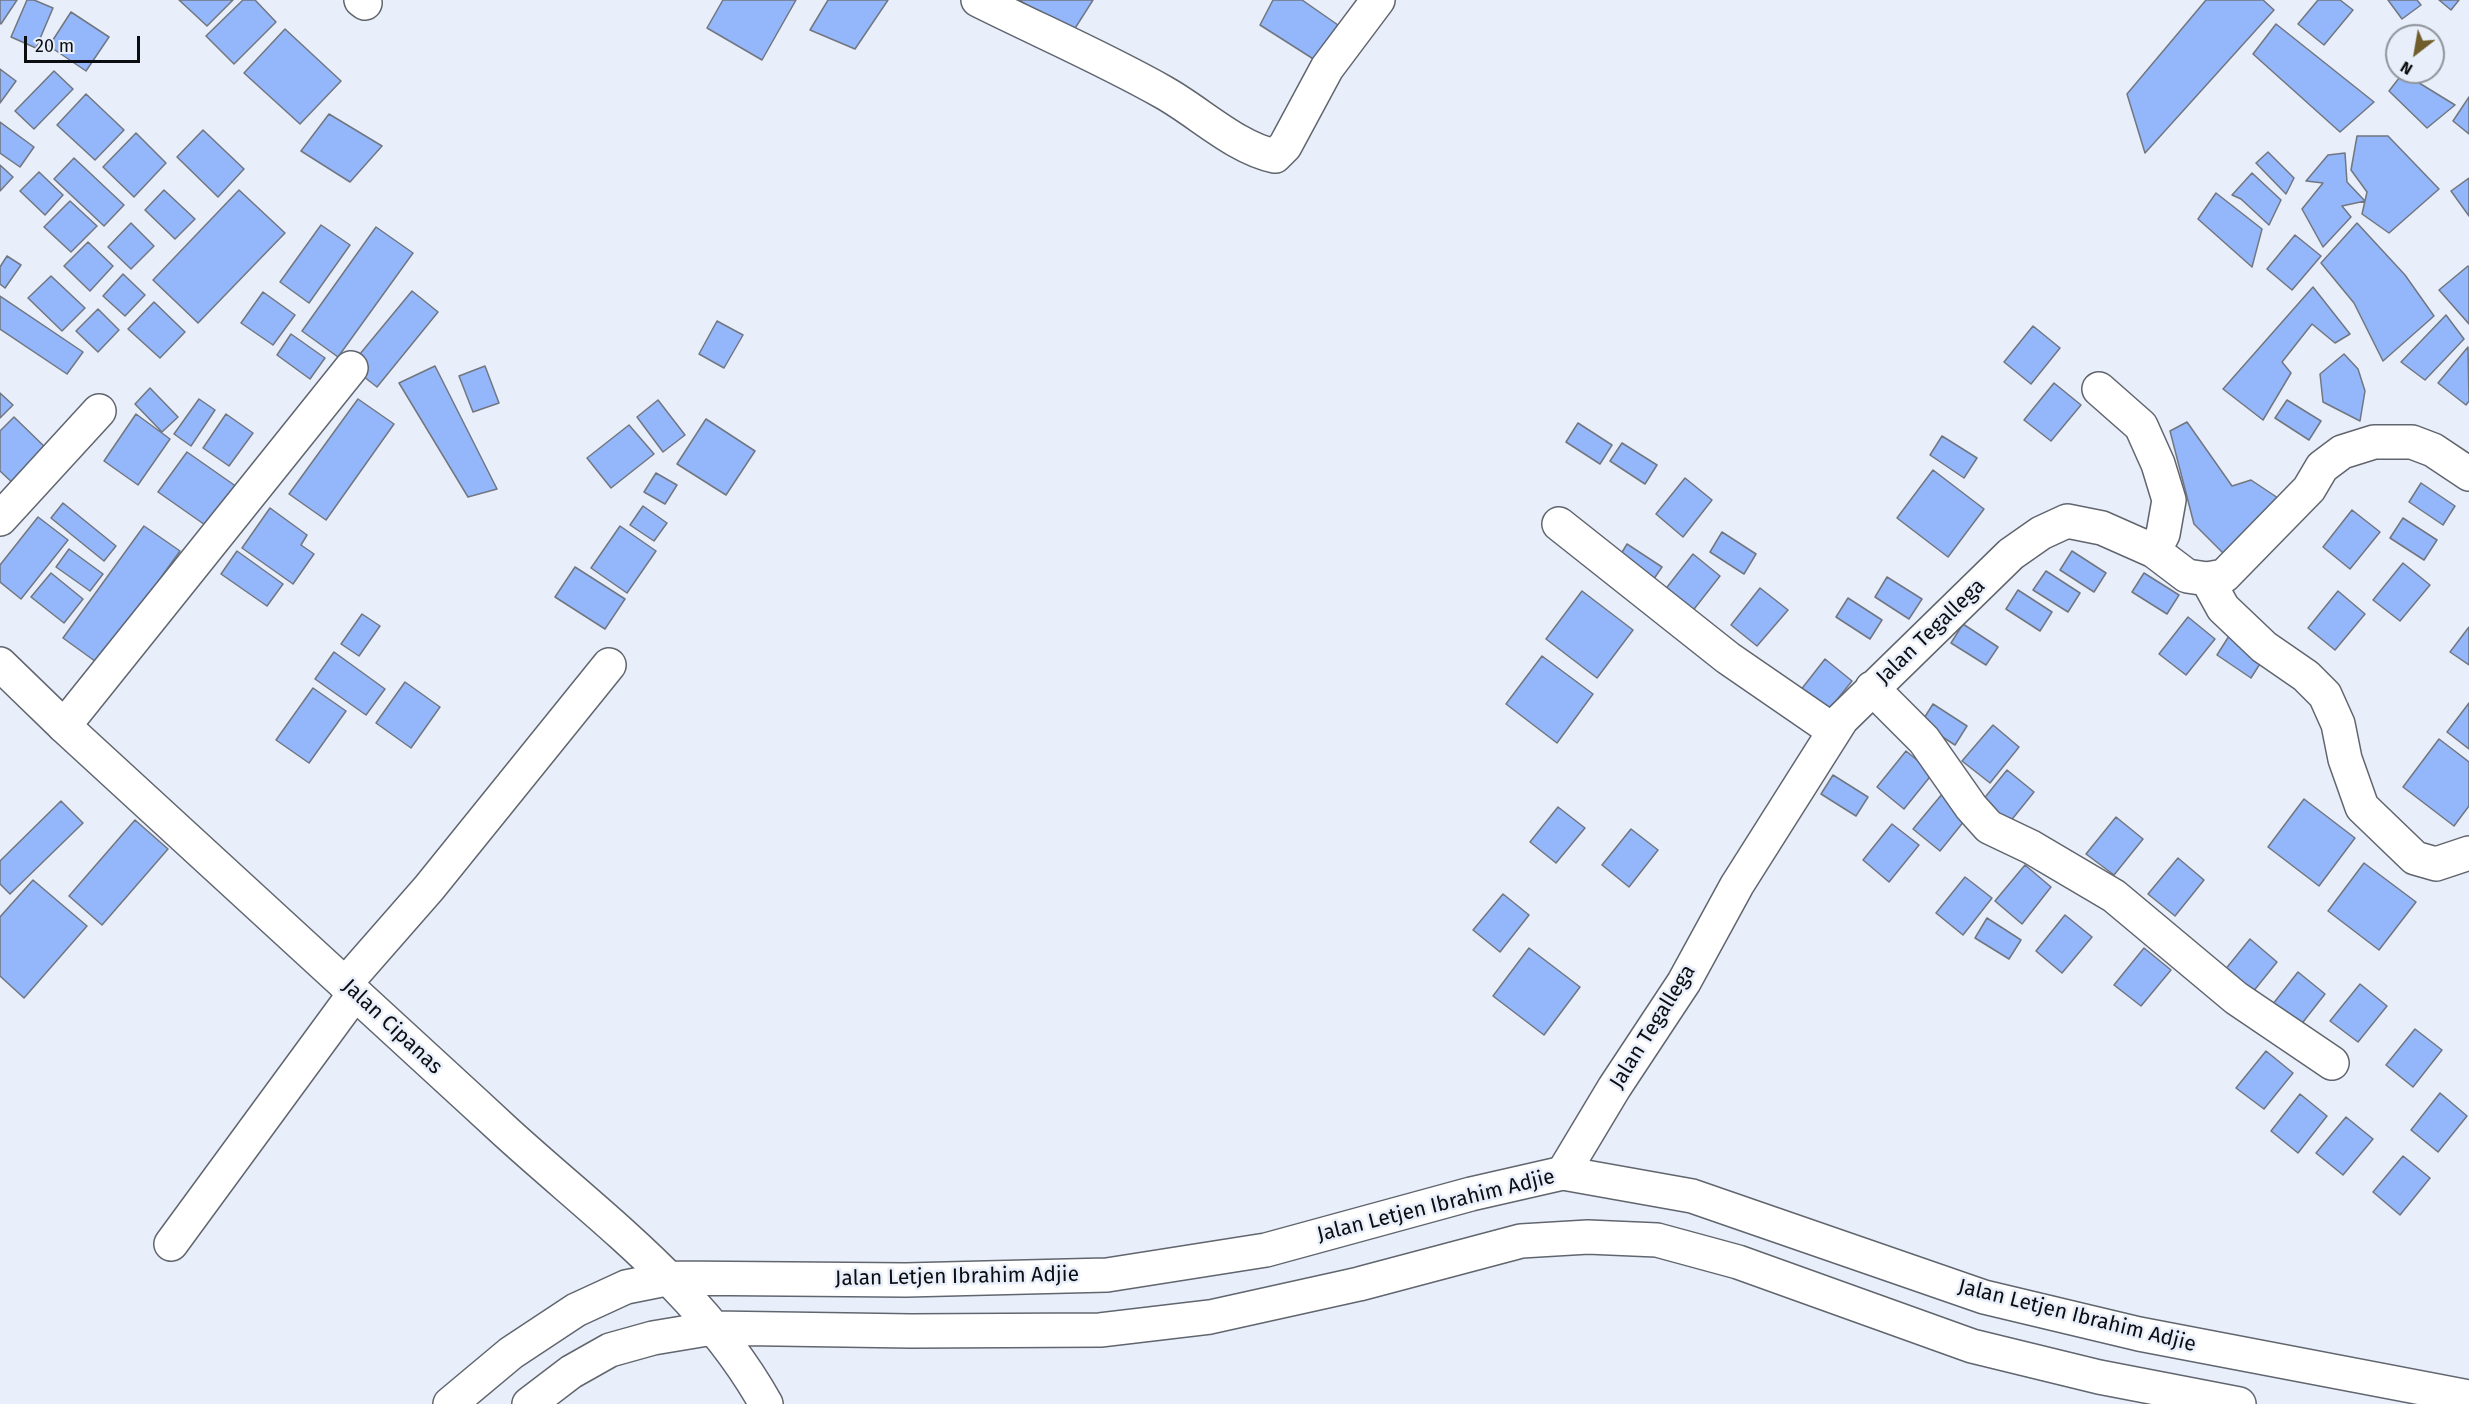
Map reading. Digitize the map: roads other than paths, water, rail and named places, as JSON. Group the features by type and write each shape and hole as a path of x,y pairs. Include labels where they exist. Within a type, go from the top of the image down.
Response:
{"street":[{"path":"978,0 1112,63 1193,109 1247,147 1275,156 1285,146 1327,68 1378,0"},
{"path":"64,726 351,368"},
{"path":"2099,389 2141,426 2158,464 2169,500 2163,534 2154,551"},
{"path":"0,519 99,411"},
{"path":"2469,474 2433,450 2412,442 2374,442 2343,452 2322,467 2309,489 2224,576 2207,579 2223,608 2264,647 2306,675 2325,694 2338,724 2345,759 2362,807 2415,858 2436,864 2469,853"},
{"name":"Jalan Tegallega","path":"1563,1173 1614,1088 1678,992 1737,885 1834,730 1872,688 2011,554 2041,533 2067,521 2102,528 2154,551 2187,576 2207,579"},
{"path":"1559,524 1728,658 1834,730"},
{"name":"Jalan Cipanas","path":"0,664 64,726 553,1175 671,1278 738,1360 766,1404"},
{"path":"171,1244 350,988 609,666"},
{"path":"1872,688 1924,740 1971,807 1989,827 2031,848 2114,896 2235,998 2332,1063"},
{"name":"Jalan Letjen Ibrahim Adjie","path":"450,1404 511,1353 576,1310 626,1287 671,1278 906,1280 1107,1275 1266,1250 1471,1194 1563,1173 1692,1196 1984,1297 2139,1334 2469,1397"},
{"path":"529,1404 571,1372 610,1350 653,1338 713,1328 910,1331 1100,1330 1222,1314 1359,1284 1521,1241 1588,1237 1657,1240 1738,1262 1972,1346 2099,1377 2239,1404"},
{"path":"1972,1346 1984,1297"}]}
